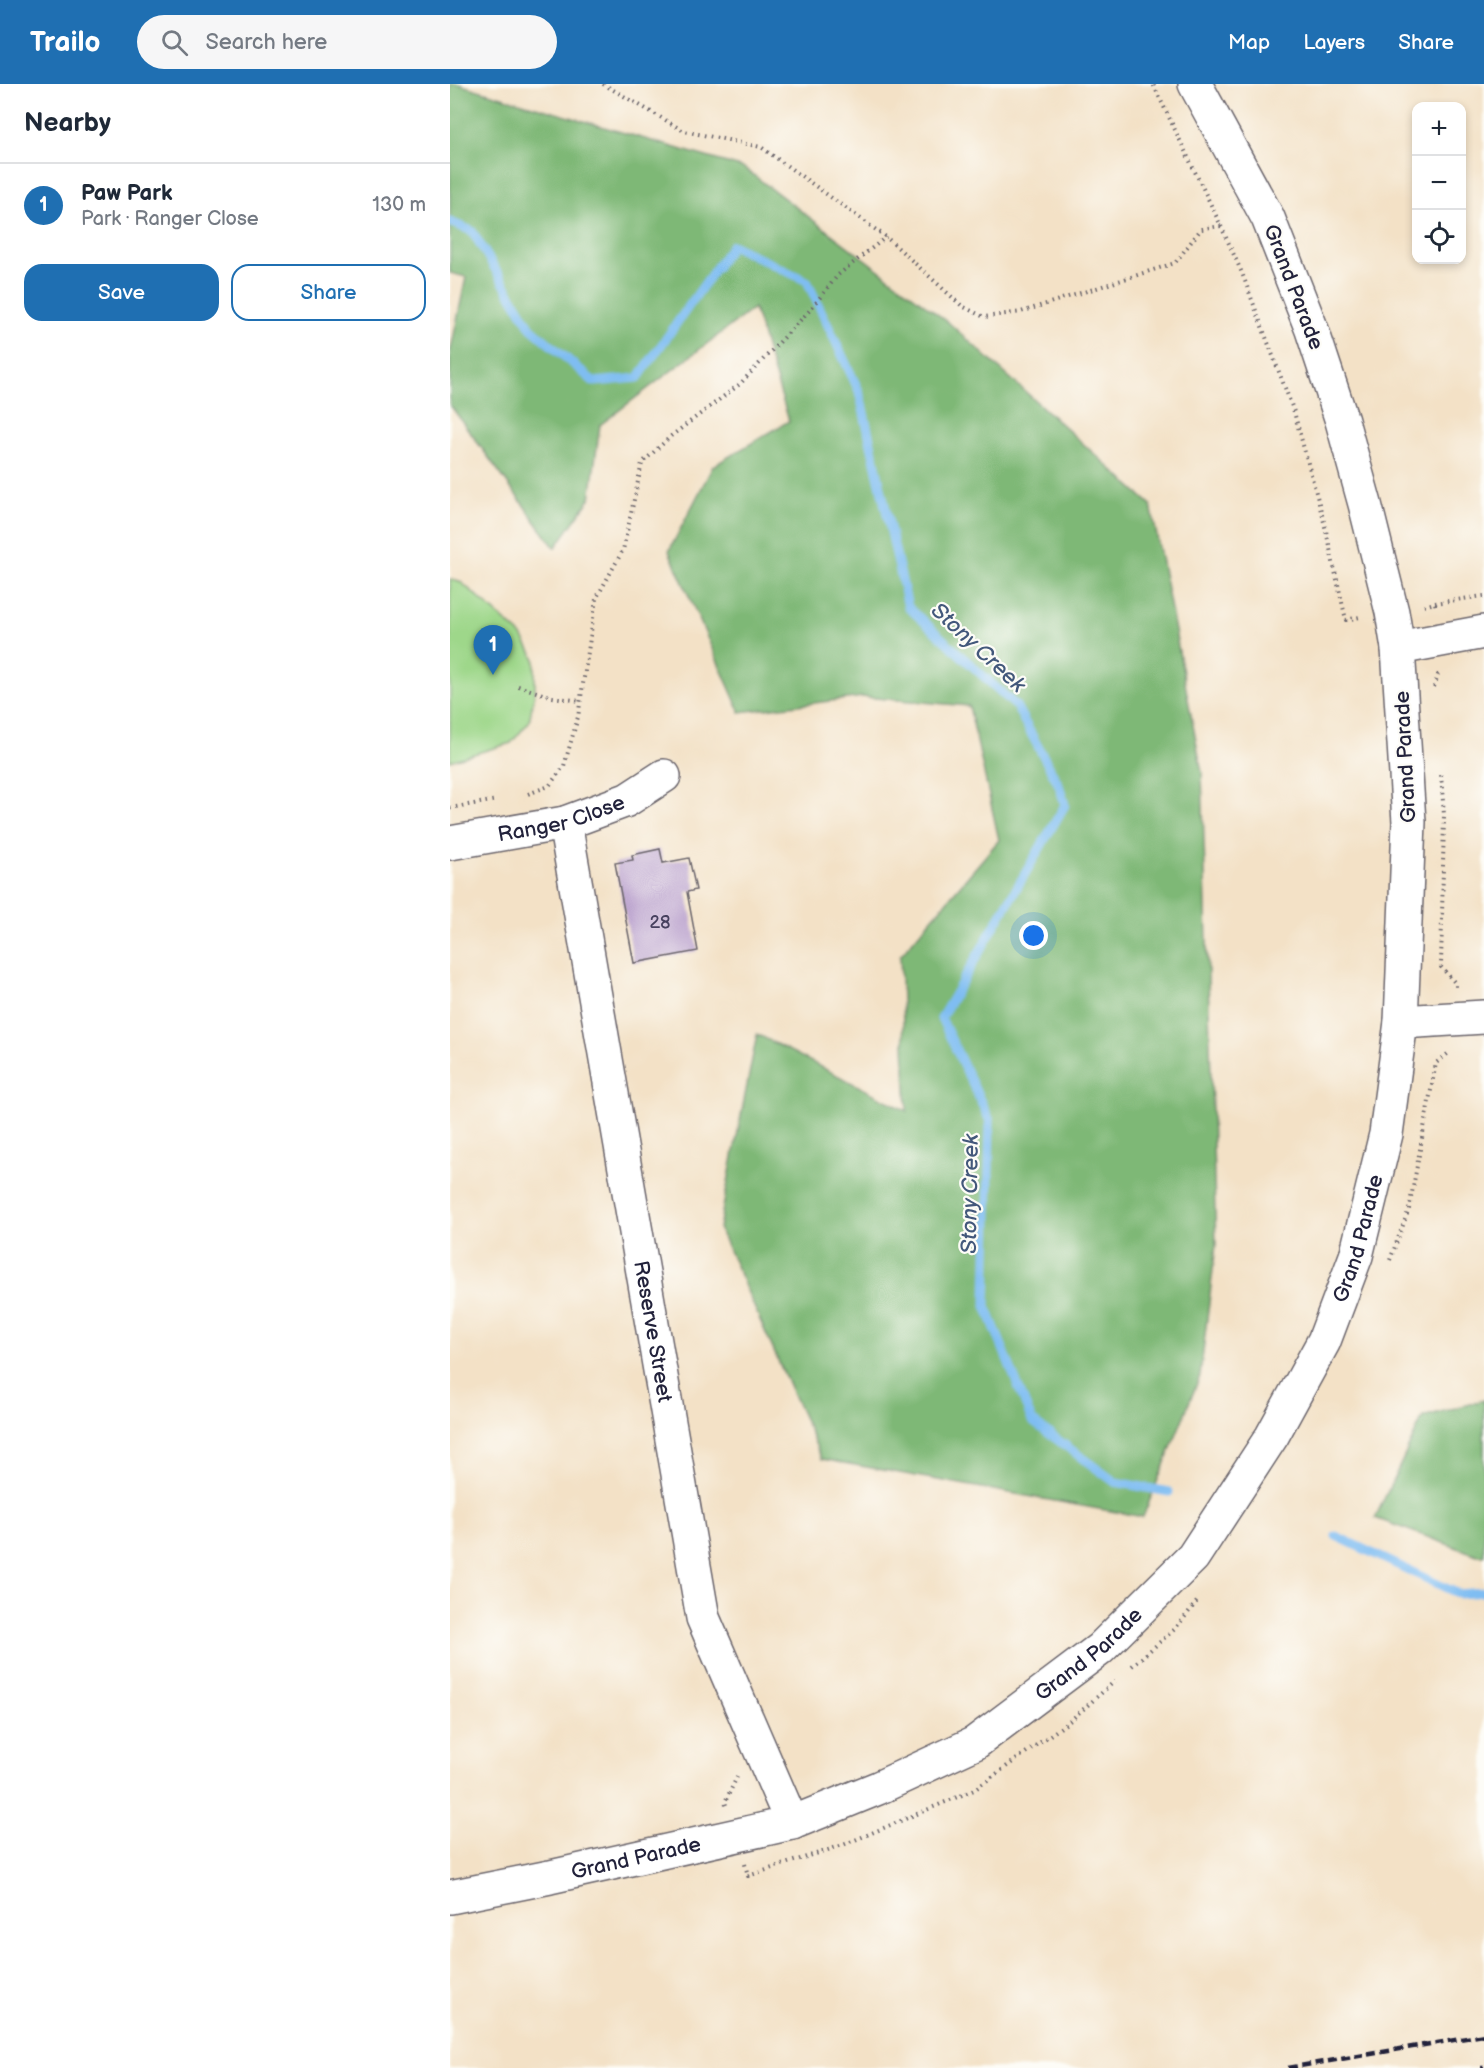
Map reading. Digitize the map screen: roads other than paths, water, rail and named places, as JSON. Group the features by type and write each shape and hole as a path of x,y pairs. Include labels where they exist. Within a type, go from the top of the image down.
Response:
{"street":[{"name":"Grand Parade","path":"450,1897 792,1823 878,1788 975,1743 1100,1649 1194,1557 1272,1436 1324,1341 1356,1256 1386,1134 1401,1022 1410,822 1398,648 1392,612 1365,504 1342,421 1312,330 1268,218 1195,84"},
{"path":"1398,648 1484,632"},
{"name":"Ranger Close","path":"450,843 565,824 627,800 664,776"},
{"name":"Reserve Street","path":"565,824 703,1618 792,1823"},
{"path":"1401,1022 1484,1017"}],"waterway":[{"name":"Stony Creek","path":"450,222 472,231 531,328 594,382 638,378 732,245 807,281 859,391 908,607 1016,706 1059,785 1065,805 941,1018 990,1121 986,1306 1032,1421 1115,1482 1169,1492"},
{"name":"Stony Creek","path":"1336,1536 1459,1594 1484,1592"}],"railway":[{"path":"1288,2068 1484,2035"}],"place":[{"name":"Paw Park","path":"493,675"}]}
